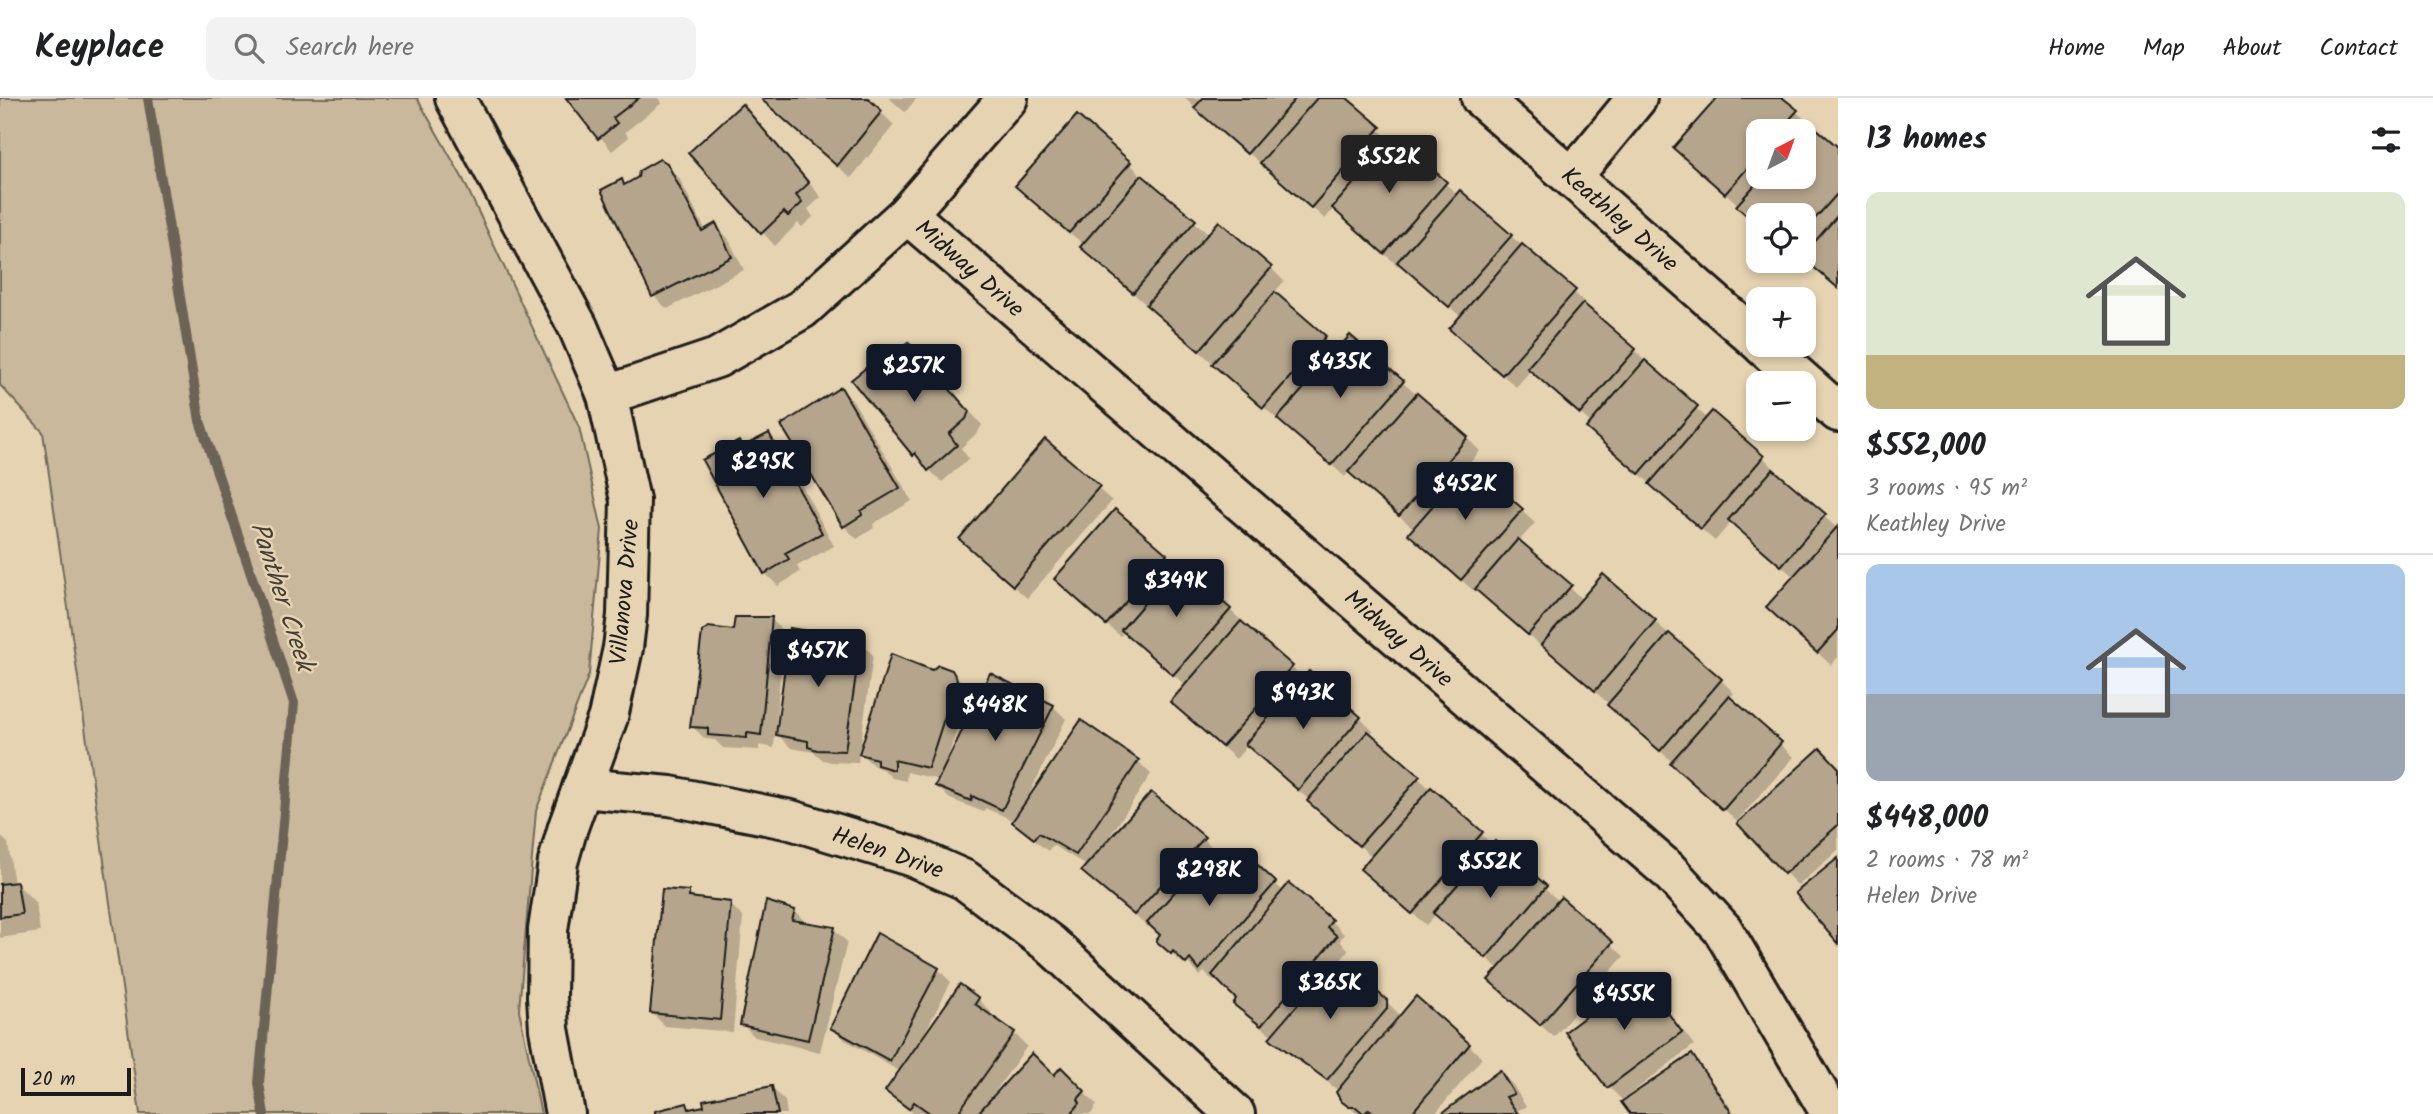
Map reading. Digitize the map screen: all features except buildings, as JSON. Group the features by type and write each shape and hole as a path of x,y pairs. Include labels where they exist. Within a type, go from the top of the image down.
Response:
{"street":[{"name":"Villanova Drive","path":"455,98 578,327 607,395 631,500 627,615 614,695 558,862 548,930 549,1029 565,1114"},
{"path":"607,395 717,358 802,309 907,214 1008,98"},
{"name":"Keathley Drive","path":"1481,98 1746,330"},
{"path":"1572,177 1637,98"},
{"name":"Midway Drive","path":"907,214 1668,870 1723,930 1831,1114"},
{"name":"Keathley Drive","path":"1777,357 1838,412"},
{"name":"Helen Drive","path":"582,788 670,796 791,820 913,857 965,880 1050,944 1235,1114"}],"shaded area":[{"path":"0,98 417,98 463,179 579,427 602,529 589,674 536,811 519,1010 541,1114 140,1114 43,432 0,385"}],"waterway":[{"name":"Panther Creek","path":"148,98 200,421 294,703 259,1083 264,1114"}]}
